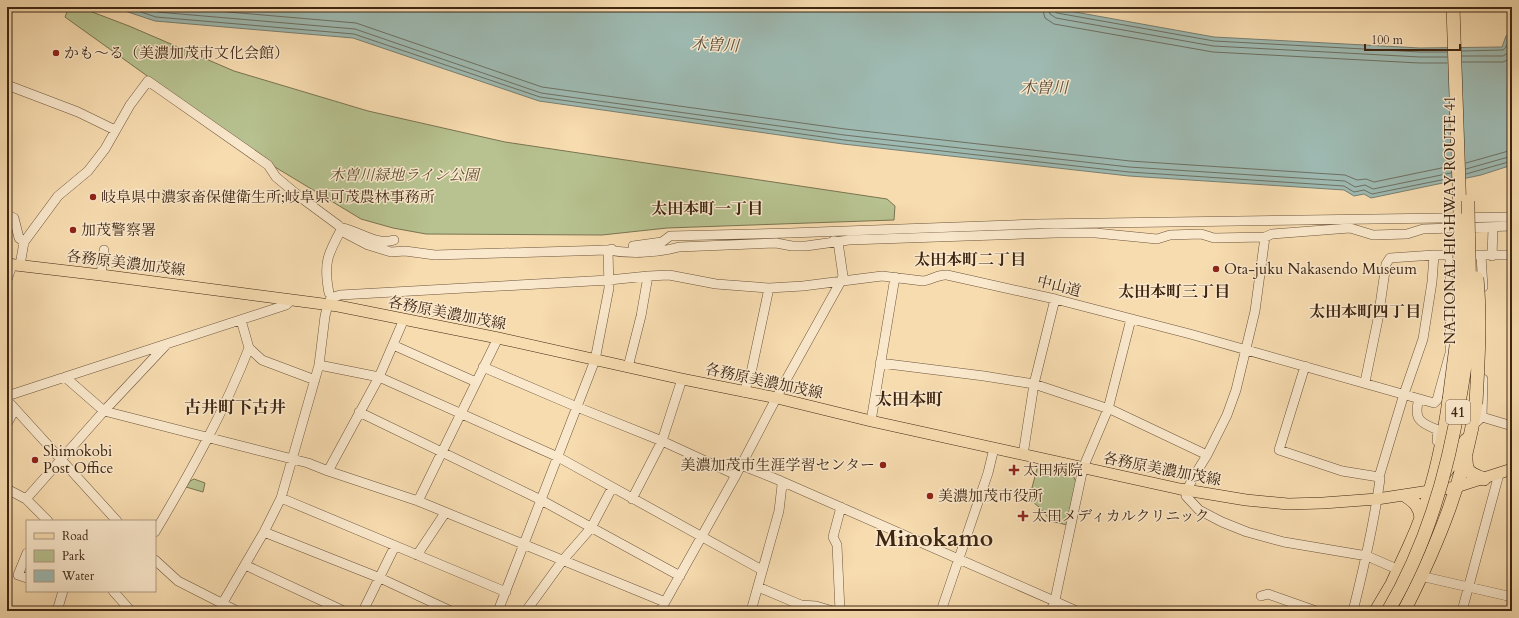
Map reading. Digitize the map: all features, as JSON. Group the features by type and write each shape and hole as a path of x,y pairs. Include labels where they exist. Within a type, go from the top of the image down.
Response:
{"highway":[{"name":"NATIONAL HIGHWAY ROUTE 41","path":"1384,611 1416,548 1425,526 1438,486 1451,433 1457,394 1464,323 1454,7"},
{"name":"NATIONAL HIGHWAY ROUTE 41","path":"1388,611 1410,569 1430,522 1448,460 1466,356 1469,328 1468,201 1462,7"},
{"path":"1404,611 1422,576 1445,521 1477,421 1476,404 1479,351 1478,286 1468,201"},
{"path":"1376,611 1409,547 1432,490 1437,468 1446,423 1459,323 1460,215"},
{"path":"1432,490 1462,449 1477,421"},
{"path":"1466,456 1466,468 1470,473 1484,479"},
{"path":"1409,547 1418,537 1447,494 1456,487"},
{"path":"1406,496 1418,506 1421,517"}],"main road":[{"name":"各務原美濃加茂線","path":"13,265 101,274 328,304 498,338 682,379 777,398 871,421 1083,468 1187,490 1246,500 1288,504 1377,500 1456,487 1512,469"}],"street":[{"path":"7,280 24,242 58,196 88,171 105,149 130,104 148,81 268,165 276,177 342,228 388,242 394,240 376,233"},
{"path":"7,85 78,112 115,130"},
{"path":"7,215 14,218 18,238 24,242"},
{"path":"342,228 345,233 362,242 391,252 435,255 608,250 662,242 670,236 1037,224 1512,217"},
{"path":"608,250 619,252 666,250 679,246 776,243 792,246 806,246 849,240 1056,233 1096,233 1157,239 1170,235 1201,234 1214,238 1265,237 1272,234 1350,228 1373,235 1407,234 1424,229 1479,226 1493,228 1512,226"},
{"path":"329,293 326,268 327,260 342,228"},
{"path":"1492,256 1493,228"},
{"path":"790,233 794,236 838,242"},
{"path":"1265,237 1255,311 1232,401 1227,415 1207,455 1187,490 1186,496 1199,510 1222,522 1247,532 1284,542 1367,556 1398,570 1512,597"},
{"path":"660,611 736,475 841,281 843,276 838,242"},
{"path":"101,274 104,250"},
{"path":"498,611 595,360 609,288 608,250"},
{"path":"1366,382 1378,320 1387,260 1392,257 1434,255 1512,255"},
{"path":"1353,611 1367,556 1377,500 1379,477 1404,394 1423,339 1432,282 1434,255"},
{"name":"中山道","path":"328,304 331,298 340,295 609,280 669,275 716,284 769,288 803,286 874,276 923,281 947,275 1055,299 1246,349 1366,382 1434,403 1437,400 1450,353 1450,256"},
{"path":"1481,256 1484,300 1477,421 1512,426"},
{"path":"628,367 641,316 648,276"},
{"path":"871,421 895,277"},
{"path":"744,392 751,373 769,288"},
{"path":"1023,455 1034,384 1055,299"},
{"path":"7,396 241,320 286,304 292,300"},
{"path":"220,607 264,532 280,498 319,365 325,316 328,304"},
{"path":"1051,611 1055,600 1083,468 1108,409 1131,319"},
{"path":"241,320 249,348 262,360 315,380"},
{"path":"328,471 379,377 404,320"},
{"path":"418,501 498,338"},
{"path":"26,499 104,411 166,345"},
{"path":"393,345 476,382"},
{"path":"156,530 208,437 234,385 249,348"},
{"path":"880,363 1034,384 1108,409 1207,455"},
{"path":"319,365 379,377 461,413 558,458 701,538 762,570"},
{"path":"1305,366 1279,450 1342,471 1379,477"},
{"path":"484,367 577,407 662,440 736,475"},
{"path":"65,377 104,411 308,463 418,501 665,602"},
{"path":"632,499 662,440 682,379"},
{"path":"1419,399 1416,408 1416,415 1421,421 1438,430 1434,459 1437,468"},
{"path":"7,400 116,520"},
{"path":"7,424 15,409"},
{"path":"359,412 541,500 680,576"},
{"path":"1421,421 1440,425 1446,423"},
{"path":"942,611 958,559 988,473 994,448"},
{"path":"741,465 781,480 1078,611"},
{"path":"1462,611 1499,474"},
{"path":"751,611 779,511 782,485 781,480"},
{"path":"526,611 563,560 591,528 612,488"},
{"path":"7,489 26,499 47,520"},
{"path":"280,498 506,592"},
{"path":"840,507 833,537 837,545 840,611"},
{"path":"417,555 445,513"},
{"path":"264,532 380,578 451,611"},
{"path":"363,611 395,546"},
{"path":"26,555 18,575 26,578"},
{"path":"156,561 178,581 220,607 237,611"},
{"path":"245,565 344,611"},
{"path":"758,587 801,605 816,606 833,611"},
{"path":"57,611 63,592"},
{"path":"117,592 131,611"},
{"path":"1261,596 1268,594 1316,611"}],"green space":[{"name":"木曽川緑地ライン公園","path":"69,7 79,7 129,26 234,71 368,111 505,142 887,199 895,206 894,220 667,228 602,235 426,234 393,228 361,219 270,164 65,17"},
{"path":"1038,465 1072,473 1076,482 1067,525 1051,521 1039,507 1029,499"},
{"path":"194,479 205,483 203,492 186,487 190,481"}],"water":[{"name":"木曽川","path":"113,7 1047,7 1214,37 1420,48 1502,47 1506,36 1512,32 1512,165 1481,175 1371,198 1364,194 1354,196 1344,190 1129,176 843,144 539,101 353,38 155,21"}],"place":[{"name":"かも～る（美濃加茂市文化会館）","path":"56,53"},
{"name":"岐阜県中濃家畜保健衛生所;岐阜県可茂農林事務所","path":"93,197"},
{"name":"加茂警察署","path":"73,230"},
{"name":"Ota-juku Nakasendo Museum","path":"1216,269"},
{"name":"Shimokobi Post Office","path":"35,460"},
{"name":"美濃加茂市生涯学習センター","path":"883,465"},
{"name":"太田病院","path":"1014,470"},
{"name":"美濃加茂市役所","path":"930,496"},
{"name":"太田メディカルクリニック","path":"1023,516"}],"district":[{"name":"太田本町一丁目","path":"707,208"},
{"name":"太田本町二丁目","path":"970,259"},
{"name":"太田本町三丁目","path":"1174,291"},
{"name":"太田本町四丁目","path":"1365,311"},
{"name":"太田本町","path":"909,399"},
{"name":"古井町下古井","path":"235,407"},
{"name":"Minokamo","path":"934,538"}]}
